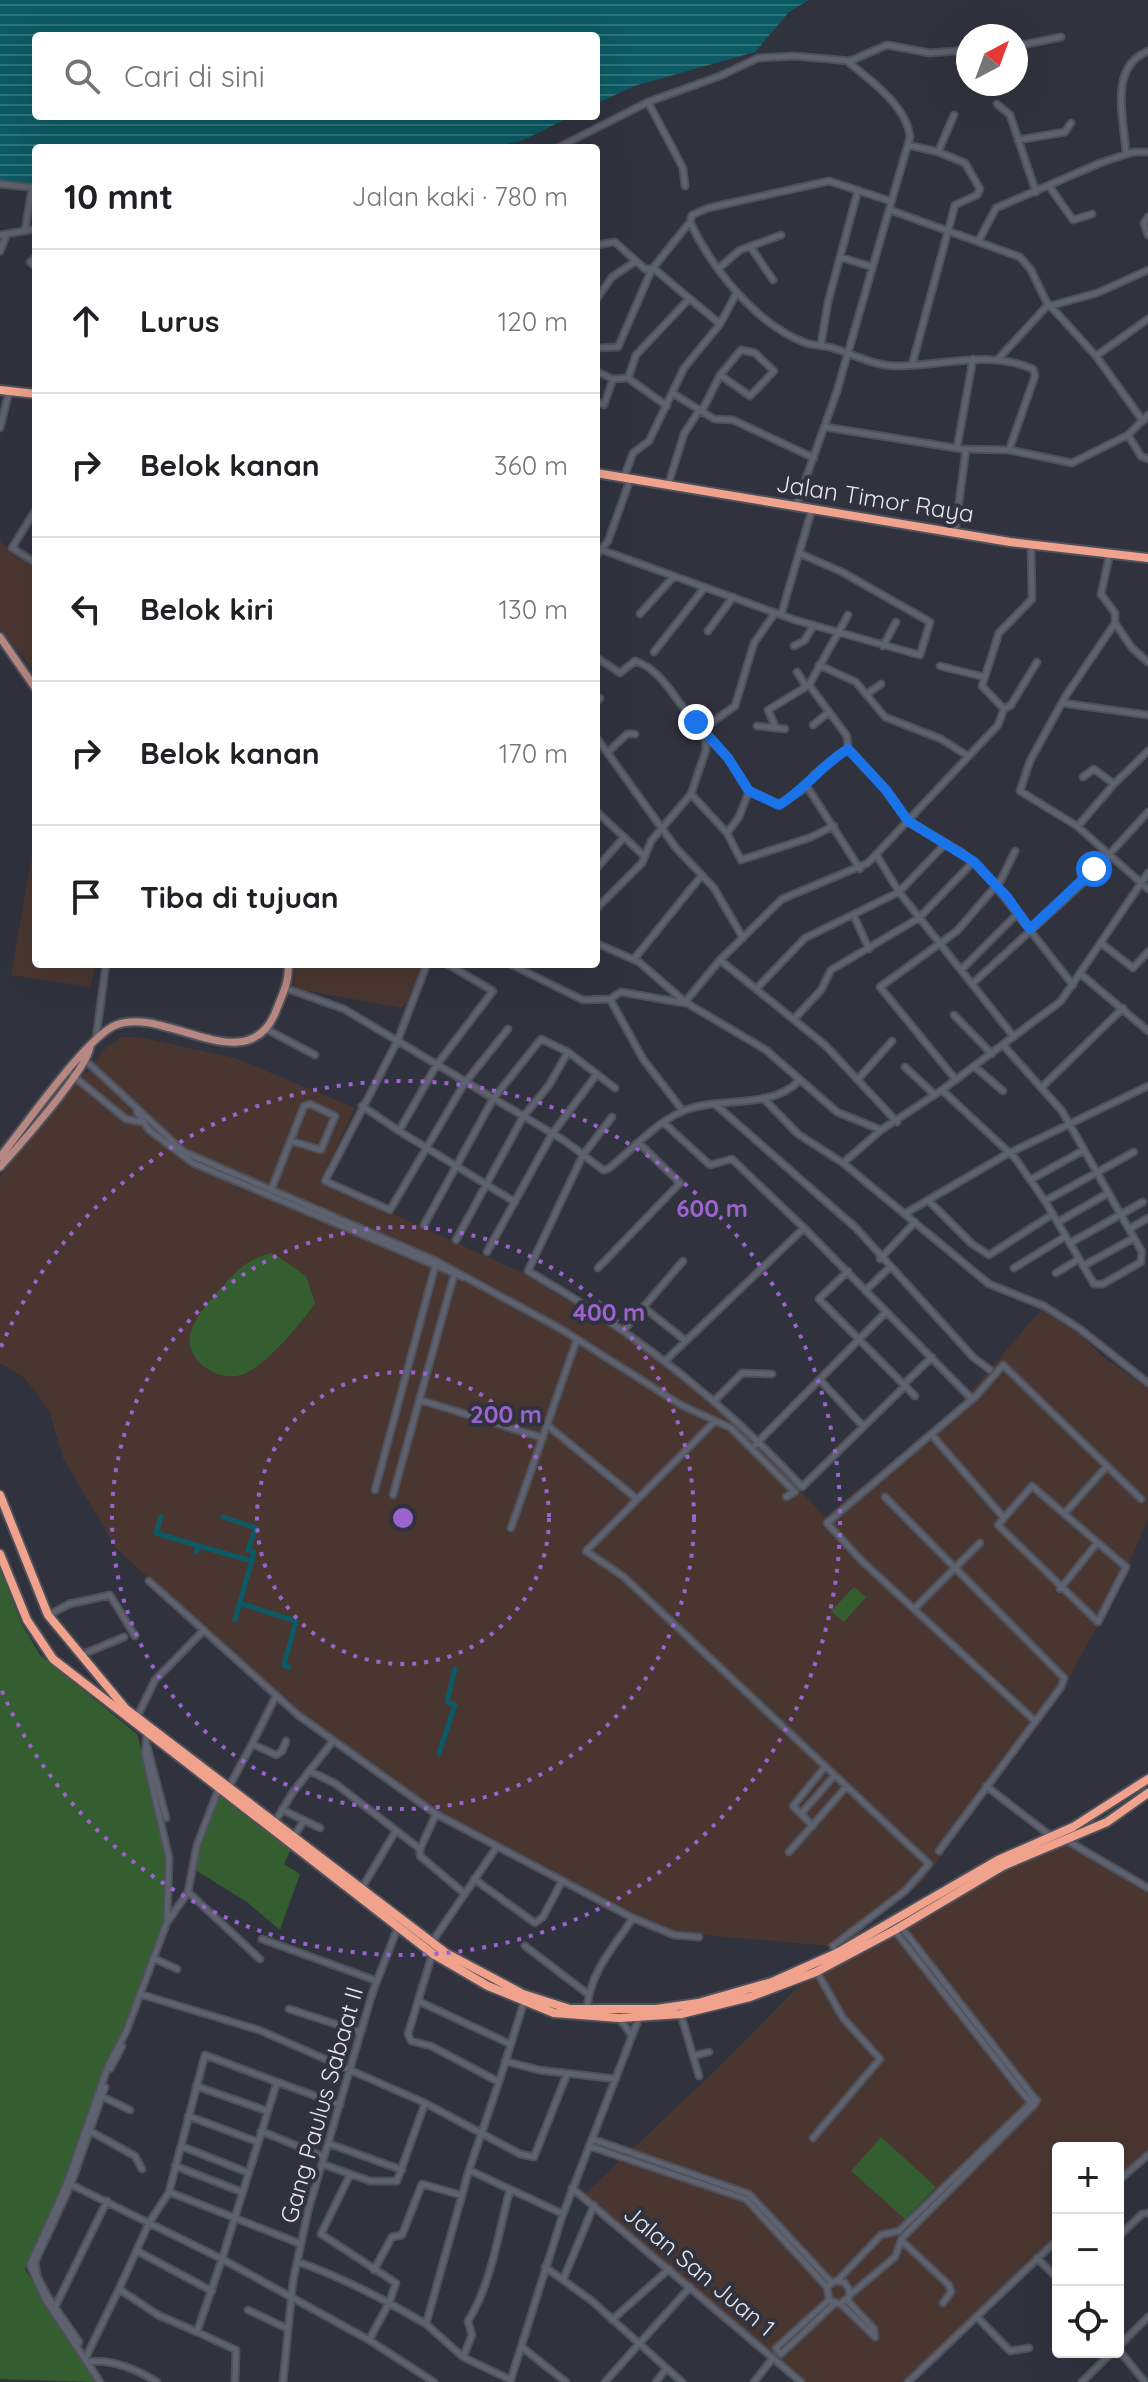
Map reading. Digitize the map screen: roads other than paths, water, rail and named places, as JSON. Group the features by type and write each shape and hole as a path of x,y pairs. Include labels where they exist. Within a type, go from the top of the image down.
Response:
{"highway":[{"path":"5,391 32,394"},
{"name":"Jalan Timor Raya","path":"600,474 955,533 1148,558"},
{"path":"0,1495 48,1615 88,1666 137,1718 230,1785 362,1888 398,1927 433,1954 471,1977 554,2013 639,2018 681,2014 699,2006"},
{"path":"0,1554 36,1639 47,1654 377,1905 469,1968 555,2006 587,2011 656,2009 699,2006 750,1997 898,1928 1003,1866 1107,1822 1148,1793"},
{"path":"76,1677 88,1666"},
{"path":"814,1968 998,1860 1052,1837 1101,1810 1148,1779"},
{"path":"1101,1810 1107,1822"}],"main road":[{"path":"0,637 32,683"},
{"path":"0,1167 93,1041 127,1021 230,1042 249,1040 266,1029 285,988 288,968"},
{"path":"0,1157 71,1074"}],"street":[{"path":"1028,44 1061,37"},
{"path":"565,144 648,102 758,58 795,56 847,61 887,45 930,53 956,51"},
{"path":"1126,154 1123,76 1129,62 1148,51"},
{"path":"856,59 858,70"},
{"path":"796,506 849,353 908,145 909,131 904,120 847,61"},
{"path":"648,102 683,168 685,186"},
{"path":"997,104 1008,112 1036,192"},
{"path":"938,152 954,115"},
{"path":"1018,140 1065,132 1071,123"},
{"path":"908,145 965,163 980,189 977,195 957,203 912,365"},
{"path":"1140,152 1148,161"},
{"path":"979,240 993,210 1126,154 1148,152"},
{"path":"600,347 619,345 623,329 639,302 652,269 690,222 692,215 708,208 829,181 890,201"},
{"path":"0,184 32,187"},
{"path":"1049,186 1073,220 1092,214"},
{"path":"821,344 858,190"},
{"path":"25,231 32,197"},
{"path":"890,210 1009,250 1025,262 1051,306 1096,356 1143,421"},
{"path":"1148,217 1144,223 1148,235"},
{"path":"690,222 719,268 731,281 736,294 764,319 802,341 821,344 883,365 999,358 1035,373 1009,450"},
{"path":"0,251 3,236 32,230"},
{"path":"719,268 750,246 781,235"},
{"path":"600,244 615,242 720,324"},
{"path":"750,246 773,280"},
{"path":"840,257 872,267"},
{"path":"600,294 612,277 636,261"},
{"path":"999,358 1039,313 1051,306 1097,293 1148,270"},
{"path":"736,294 720,324 684,368 674,394 645,447 633,453 602,550 778,614 920,655 930,622 842,572 801,554"},
{"path":"628,378 636,355 689,299"},
{"path":"1096,356 1148,319"},
{"path":"1142,323 1148,332"},
{"path":"668,486 684,434 720,375 743,349 755,353 774,371 750,396 720,375"},
{"path":"957,448 973,359"},
{"path":"600,373 613,379 628,378 667,406"},
{"path":"600,403 604,405 613,379"},
{"path":"0,428 5,391"},
{"path":"674,394 714,419 733,420 814,458"},
{"path":"825,427 957,448 1009,450 1072,463 1128,435 1148,415"},
{"path":"1128,435 1138,453 1148,459"},
{"path":"955,533 966,449"},
{"path":"704,728 735,706 754,643 778,614 801,554 812,508"},
{"path":"32,516 12,548 32,560"},
{"path":"1004,709 984,692 984,677 999,633 1032,599 1031,543"},
{"path":"1110,552 1101,594 1115,613 1115,623 1062,703 1030,761 1020,791 1077,826 1106,855 1148,889"},
{"path":"640,614 674,576"},
{"path":"654,652 705,587"},
{"path":"708,631 733,597"},
{"path":"776,728 768,710 807,686 848,615"},
{"path":"883,646 896,622"},
{"path":"1115,623 1134,650 1148,662"},
{"path":"794,646 804,641 814,625"},
{"path":"600,660 620,673 635,661 654,670 686,713 704,728 707,737 728,758 749,791 779,805 807,787 815,774 848,749"},
{"path":"685,1002 720,960 782,899 818,882 860,869 876,854 998,725 1004,709 1011,705 1037,662"},
{"path":"819,665 851,679 885,717 941,739 968,756"},
{"path":"940,666 984,677"},
{"path":"797,672 847,736 848,749 886,790 908,821 973,861 995,884 1073,985"},
{"path":"867,694 881,684"},
{"path":"1062,703 1148,715"},
{"path":"813,725 829,712"},
{"path":"757,726 785,729"},
{"path":"608,752 627,734 635,734"},
{"path":"600,905 642,863 643,855 662,827 691,794 701,772 707,737"},
{"path":"600,742 662,827 714,888 743,938"},
{"path":"1077,826 1148,751"},
{"path":"1083,777 1094,769 1114,784"},
{"path":"807,787 860,869"},
{"path":"727,833 739,817 749,791"},
{"path":"691,794 727,833 737,857 742,860 809,838 834,826"},
{"path":"973,983 1082,884 1148,812"},
{"path":"600,815 643,855"},
{"path":"600,864 624,837"},
{"path":"756,989 805,938 899,892 946,843"},
{"path":"956,1080 880,987 940,946 965,923 1015,851"},
{"path":"876,854 899,892 1014,1037"},
{"path":"794,1019 821,990 829,971 919,918 973,861"},
{"path":"843,1163 881,1130 897,1122 1050,1010 1082,975 1148,873"},
{"path":"634,959 702,875"},
{"path":"961,970 1018,913"},
{"path":"854,916 869,949"},
{"path":"1101,943 1133,968 1148,952"},
{"path":"600,945 634,959 685,1002 766,1050 837,1112 881,1130"},
{"path":"720,960 794,1019 859,1078 897,1122"},
{"path":"93,1041 105,968"},
{"path":"425,968 397,1042 325,1181 390,1210 464,1084 508,1029"},
{"path":"399,1131 436,1066 493,991 454,968"},
{"path":"518,968 583,1000 610,999 621,992 685,1002"},
{"path":"1082,975 1148,1031"},
{"path":"285,988 334,1004 552,1134 606,1170 683,1111 763,1098 792,1087 799,1081"},
{"path":"610,999 643,1059 683,1111"},
{"path":"1042,1087 1123,1008"},
{"path":"954,1015 992,1054"},
{"path":"266,1029 315,1055"},
{"path":"424,1225 493,1099 541,1039 568,1052 615,1088"},
{"path":"859,1078 892,1041"},
{"path":"942,1090 1007,1154 1015,1158 1045,1201 1092,1282 1103,1284 1142,1261 1134,1238 1069,1124 1042,1087 1004,1046"},
{"path":"456,1240 523,1117 549,1085 568,1052"},
{"path":"83,1058 137,1109 156,1133"},
{"path":"974,1066 1003,1091"},
{"path":"905,1067 935,1095"},
{"path":"71,1074 126,1119 143,1123 194,1160 464,1277 577,1339 681,1405 731,1428 795,1492 786,1497"},
{"path":"487,1252 552,1134 597,1074"},
{"path":"906,1213 930,1202 1007,1154 1148,1086"},
{"path":"763,1098 798,1134 843,1163 989,1284 1044,1306 1080,1329 1148,1383"},
{"path":"270,1192 305,1105 335,1116 321,1150 291,1141"},
{"path":"716,1105 856,1228 880,1259 932,1309 973,1357 990,1370"},
{"path":"362,1106 426,1149 515,1202"},
{"path":"137,1109 143,1123"},
{"path":"612,1117 583,1155 528,1271 666,1360 759,1440 802,1487 932,1357"},
{"path":"664,1123 710,1165 732,1159 848,1271 969,1396"},
{"path":"598,1268 634,1227 679,1185 679,1180 640,1144"},
{"path":"1030,1180 1084,1150"},
{"path":"1045,1201 1134,1152"},
{"path":"1058,1222 1108,1193"},
{"path":"930,1202 972,1244 989,1255 1053,1214"},
{"path":"1070,1243 1143,1202"},
{"path":"1129,1229 1148,1218"},
{"path":"880,1259 915,1222"},
{"path":"666,1360 804,1228"},
{"path":"368,1234 435,1267 455,1273"},
{"path":"1014,1268 1066,1236"},
{"path":"1083,1266 1134,1238"},
{"path":"1056,1273 1079,1259"},
{"path":"623,1331 683,1261"},
{"path":"375,1490 435,1267"},
{"path":"866,1290 889,1268"},
{"path":"848,1271 819,1299 915,1396"},
{"path":"393,1495 455,1273"},
{"path":"643,1307 686,1341"},
{"path":"752,1448 886,1312"},
{"path":"511,1528 577,1339"},
{"path":"1035,1721 865,1564 827,1523 976,1396 1003,1365 1141,1499"},
{"path":"715,1400 742,1373 772,1374"},
{"path":"820,1380 862,1425"},
{"path":"420,1400 543,1438"},
{"path":"715,1421 586,1551 624,1577 929,1864 905,1891 833,1946 837,1953"},
{"path":"547,1425 637,1499"},
{"path":"931,1434 1004,1518"},
{"path":"1064,1514 1107,1466"},
{"path":"1032,1486 1126,1567 1098,1622 1060,1589 998,1525 1004,1518 1032,1486"},
{"path":"885,1497 1064,1678 939,1851"},
{"path":"915,1608 980,1543"},
{"path":"1060,1589 1097,1543"},
{"path":"149,1581 276,1696 436,1814 633,1918 674,1935 699,1937"},
{"path":"48,1615 69,1604 110,1595 135,1636"},
{"path":"137,1718 155,1680 204,1630"},
{"path":"80,1656 124,1637"},
{"path":"230,1785 276,1696"},
{"path":"147,1733 170,1840 168,1921"},
{"path":"252,1744 276,1755 282,1751 286,1741"},
{"path":"276,1820 333,1741"},
{"path":"813,1826 794,1804 824,1768"},
{"path":"310,1771 336,1784 420,1849"},
{"path":"801,1814 834,1776"},
{"path":"986,1786 1052,1837"},
{"path":"102,2382 37,2276 35,2262 143,1995 168,1921 188,1892 197,1845 219,1787"},
{"path":"789,1852 846,1787"},
{"path":"283,1810 320,1828"},
{"path":"436,1814 420,1849 421,1858 465,1894"},
{"path":"295,1835 304,1820"},
{"path":"362,1888 395,1832"},
{"path":"1065,1840 1148,1888"},
{"path":"432,1943 496,1848"},
{"path":"474,1879 534,1923 543,1917 562,1881"},
{"path":"188,1892 260,1959"},
{"path":"587,2011 588,1994 603,1960 633,1918"},
{"name":"Gang Paulus Sabaat II","path":"283,2382 291,2296 301,2244 360,2032 398,1927"},
{"path":"898,1928 1033,2102"},
{"path":"262,1939 377,1981"},
{"path":"525,1946 588,1994"},
{"path":"433,1954 408,2034 410,2040 431,2046 499,2082"},
{"path":"155,1958 177,1969"},
{"path":"89,2130 108,2066 126,2032 155,1958"},
{"path":"813,2138 880,2059 843,2018 814,1968"},
{"path":"143,1995 231,2020 351,2069 425,2103 520,2154 534,2157 567,2074"},
{"path":"418,2001 508,2043"},
{"path":"426,2324 480,2132 488,2122 508,2043 524,2002"},
{"path":"289,2009 360,2032"},
{"path":"681,2014 699,2076"},
{"path":"619,2018 630,2033"},
{"path":"298,2262 336,2280 354,2282 426,2324 463,2357 511,2381 572,2188 616,2079 630,2033 639,2018"},
{"path":"693,2056 709,2052"},
{"path":"88,2358 149,2223 169,2192 207,2054 340,2105"},
{"path":"505,2061 567,2074 593,2074 616,2079"},
{"path":"197,2332 277,2082"},
{"path":"196,2086 267,2111"},
{"path":"103,2097 130,2110"},
{"path":"809,2322 781,2354 776,2348 809,2322 886,2266 900,2249 901,2241 1033,2102"},
{"path":"832,2283 881,2235 899,2231 1033,2102"},
{"path":"261,2131 350,2175 370,2181 395,2182 425,2103"},
{"path":"188,2116 258,2142"},
{"path":"89,2130 135,2156 142,2169"},
{"path":"590,2142 749,2194 803,2256 832,2283 840,2300 875,2337 874,2329 840,2300"},
{"path":"330,2144 402,2170"},
{"path":"181,2146 249,2173"},
{"path":"1124,2176 1148,2155"},
{"path":"175,2166 242,2192"},
{"path":"469,2170 563,2214"},
{"path":"350,2175 321,2234 397,2285 369,2340"},
{"path":"69,2184 291,2296 369,2340 434,2382"},
{"path":"69,2184 30,2265 45,2299 88,2358 136,2370 157,2382"},
{"path":"374,2270 392,2237 402,2235 422,2184 461,2195"},
{"name":"Jalan San Juan 1","path":"572,2188 801,2382"},
{"path":"463,2357 472,2335 468,2321 485,2284 510,2190"},
{"path":"169,2192 301,2244"},
{"path":"55,2307 107,2201"},
{"path":"563,2280 594,2205"},
{"path":"1124,2232 1146,2212"},
{"path":"901,2241 949,2285 951,2292 943,2303"},
{"path":"908,2382 1052,2244"},
{"path":"137,2251 212,2291"},
{"path":"1037,2258 1052,2273"},
{"path":"545,2267 612,2320 682,2382"},
{"path":"612,2320 669,2269"},
{"path":"832,2283 846,2284 840,2300"},
{"path":"605,2382 690,2287"},
{"path":"119,2289 158,2315 236,2350 235,2382"},
{"path":"248,2310 288,2329"},
{"path":"977,2317 1010,2351 1029,2348"},
{"path":"1124,2342 1148,2317"},
{"path":"522,2347 563,2381"},
{"path":"1124,2356 1145,2382"},
{"path":"754,2382 773,2357"},
{"path":"1082,2382 1106,2358"},
{"path":"656,2382 666,2369"}],"water":[{"path":"0,0 809,0 789,12 755,52 634,86 600,102 600,32 32,32 32,120 564,120 521,141 507,144 32,144 32,185 0,182"}],"waterway":[{"path":"161,1517 156,1533 199,1546"},
{"path":"223,1517 256,1528 248,1550 254,1552 235,1620"},
{"path":"196,1552 199,1546 252,1561"},
{"path":"242,1604 296,1621 284,1665 289,1667"},
{"path":"439,1753 455,1705 447,1702 455,1669"}]}
